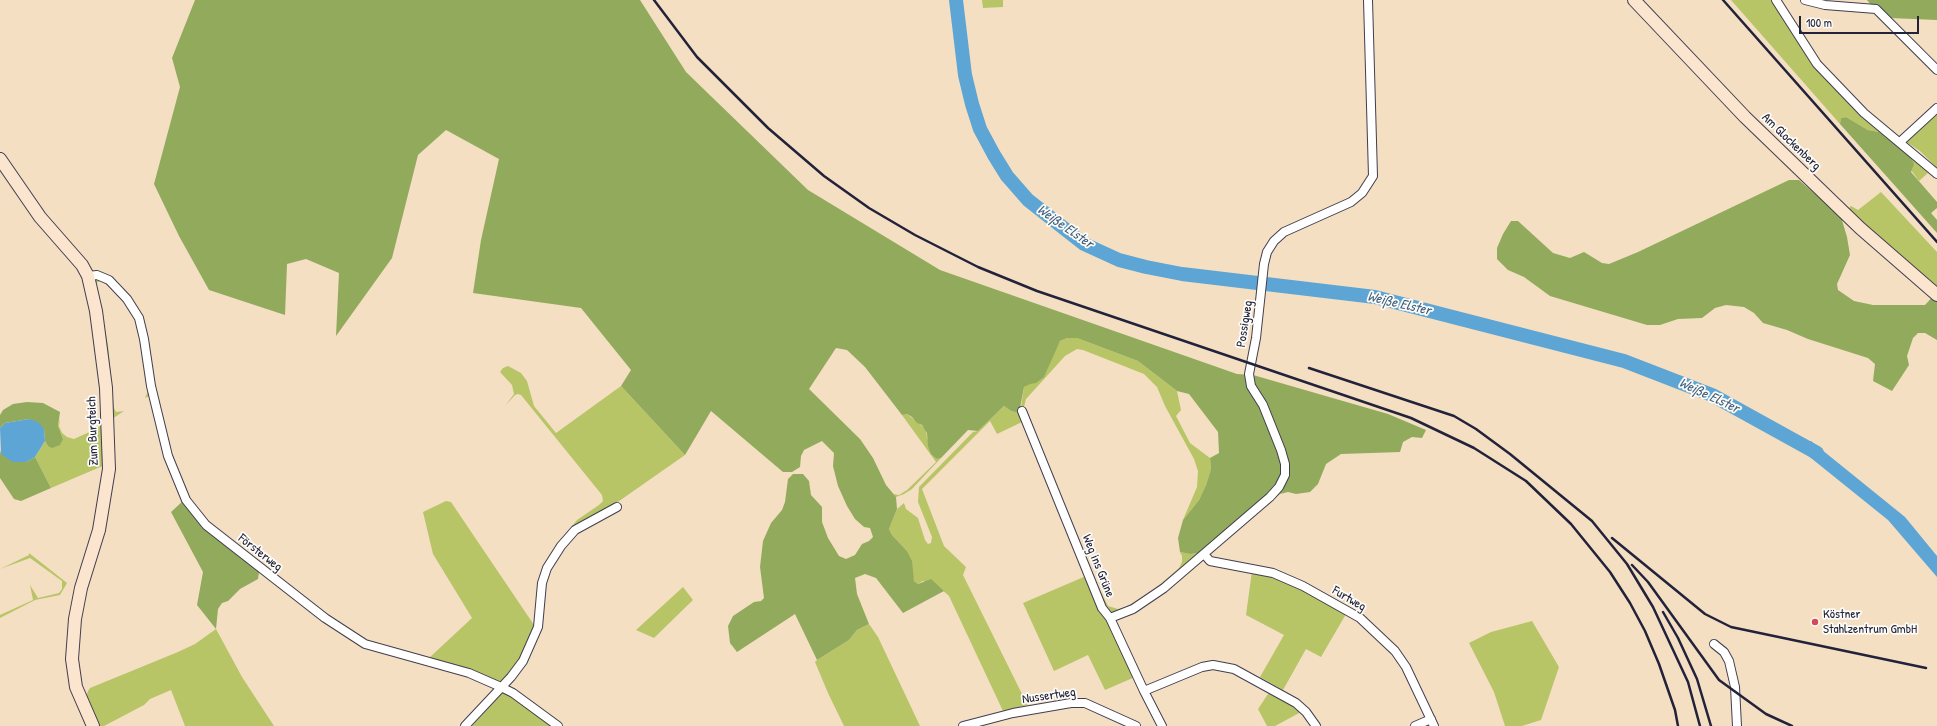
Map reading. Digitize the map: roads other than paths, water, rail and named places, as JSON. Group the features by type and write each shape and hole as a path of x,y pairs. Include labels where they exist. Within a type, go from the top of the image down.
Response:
{"street":[{"name":"Possigweg","path":"1110,618 1133,609 1164,588 1280,487 1284,475 1285,464 1263,405 1251,386 1249,374 1260,303 1264,264 1271,246 1284,232 1351,202 1362,193 1373,176 1368,0"},
{"name":"Am Glockenberg","path":"1634,0 1745,117 1860,228 1937,296"},
{"path":"1776,0 1817,64 1864,113 1937,174"},
{"path":"1805,0 1876,9 1881,11 1937,70"},
{"path":"1900,142 1937,108"},
{"name":"Zum Burgteich","path":"0,159 40,217 82,265 88,276 96,311 106,388 109,469 99,530 81,588 75,619 72,659 76,687 93,726"},
{"name":"Försterweg","path":"88,276 96,275 109,280 127,299 139,318 144,339 151,386 168,456 186,500 206,525 325,618 365,644 462,671 501,687 513,693 558,726"},
{"name":"Weg ins Grüne","path":"1022,411 1041,454 1102,608 1110,618 1162,726"},
{"path":"465,726 501,687 523,660 536,633 542,583 547,568 558,551 575,530 617,507"},
{"name":"Furtweg","path":"1204,554 1210,561 1273,572 1360,618 1395,651 1406,666 1432,722"},
{"path":"1714,644 1724,652 1729,661 1735,687 1737,726"},
{"path":"1144,691 1202,667 1213,665 1234,668 1296,703 1306,712 1316,726"},
{"name":"Nussertweg","path":"963,726 1013,713 1070,703 1085,703 1136,726"},
{"path":"1415,726 1432,722"}],"water":[{"path":"29,419 38,422 44,429 45,441 35,457 26,462 13,462 1,454 0,428 5,423"},
{"path":"1811,441 1905,517 1937,556 1937,577 1888,520 1806,454 1801,444"}],"waterway":[{"name":"Weiße Elster","path":"956,0 965,75 980,129 1007,176 1028,200 1084,244 1119,260 1182,274 1375,297 1624,361 1712,395 1817,453"}],"railway":[{"path":"654,0 697,57 768,128 824,176 869,208 915,235 978,267 1037,291 1411,418 1474,448 1526,481 1571,524 1610,572 1630,603 1645,631 1659,664 1675,710 1678,726"},
{"path":"1723,0 1937,242"},
{"path":"1309,368 1454,416 1476,429 1510,454 1592,521 1627,564 1653,607 1688,682 1700,726"},
{"path":"1612,538 1705,614 1731,627 1926,668"},
{"path":"1632,565 1648,582 1719,680 1766,714 1792,726"},
{"path":"1663,612 1678,638 1697,679 1711,726"}],"place":[{"name":"Köstner Stahlzentrum GmbH","path":"1815,622"}]}
